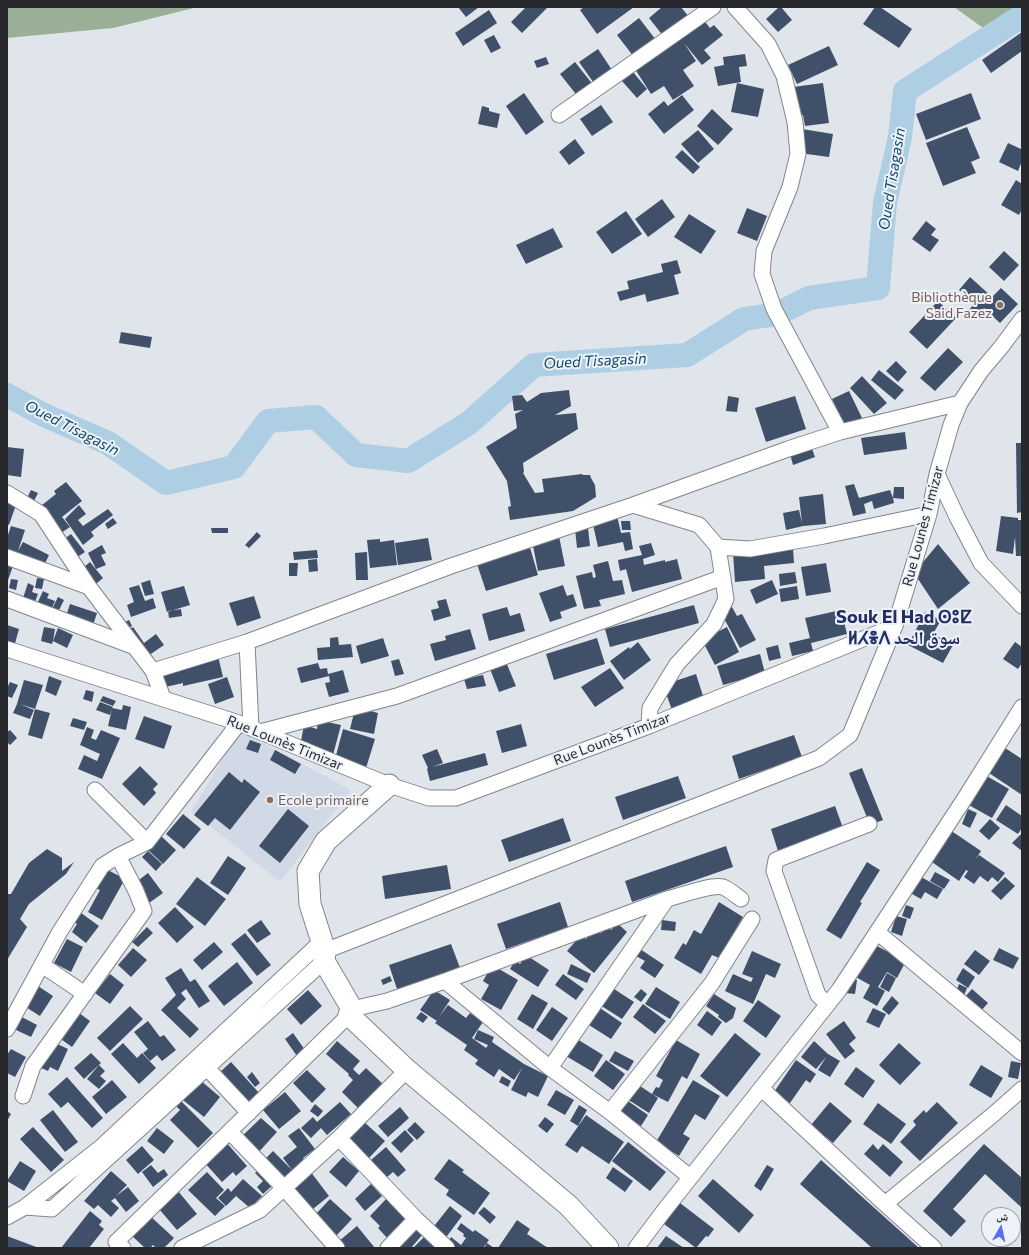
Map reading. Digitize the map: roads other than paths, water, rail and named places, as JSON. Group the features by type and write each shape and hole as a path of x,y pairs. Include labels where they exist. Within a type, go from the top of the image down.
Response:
{"street":[{"path":"559,115 713,7"},
{"path":"735,7 768,44 784,76 795,122 798,154 790,187 764,251 762,274 774,310 840,432"},
{"name":"Rue Lounès Timizar","path":"7,649 163,698 250,728 389,785 429,798 456,798 649,726 895,626 928,514 937,474 951,426 960,403 981,371 1022,319"},
{"path":"153,671 247,642 451,566 633,505 788,449 840,432 960,403"},
{"path":"937,474 957,517 981,562 1022,606"},
{"path":"7,493 41,514 89,587 153,671 163,698"},
{"path":"633,505 699,525 718,547 726,599 714,624 677,664 650,708 649,726"},
{"path":"718,547 750,549 824,536 928,514"},
{"path":"7,557 89,587"},
{"path":"7,1029 59,933 102,866 118,856 147,842 250,728 397,696 723,578"},
{"path":"7,599 135,647"},
{"path":"7,1217 25,1206 52,1209 105,1152 323,952 818,758 850,736 895,626"},
{"path":"247,642 250,728"},
{"path":"636,1248 690,1177 839,990 965,798 1022,707"},
{"path":"389,785 326,841 308,871 310,904 323,952 351,1012 407,1070 569,1206 608,1248"},
{"path":"95,790 147,842"},
{"path":"827,1004 818,995 774,871 776,860 869,824"},
{"path":"23,1096 33,1066 144,911 136,891 118,856"},
{"path":"116,1246 351,1012 445,981 667,899 706,889 721,887 730,891 741,900"},
{"path":"550,1068 667,899"},
{"path":"610,1112 712,983 752,919"},
{"path":"877,932 1022,1053"},
{"path":"105,1152 207,1068 323,952"},
{"path":"42,965 86,994"},
{"path":"445,981 550,1068 610,1112 690,1177"},
{"path":"207,1068 248,1113"},
{"path":"182,1248 260,1210 339,1138 407,1070"},
{"path":"761,1088 934,1248"},
{"path":"885,1204 1022,1089"},
{"path":"230,1132 284,1188 338,1248"},
{"path":"339,1138 416,1219 447,1248"},
{"path":"388,1248 416,1219"}],"waterway":[{"name":"Oued Tisagasin","path":"7,395 44,415 108,443 166,483 234,467 268,421 316,417 356,455 408,461 469,423 534,365 687,355 744,319 777,314 809,298 878,288 885,203 900,137 905,91 1022,16"}],"place":[{"name":"Bibliothèque Said Fazez","path":"1000,305"},
{"name":"Ecole primaire","path":"270,800"}],"district":[{"name":"Souk El Had ⵙⵓⵇ ⵍⵃⴻⴷ سوق الحد","path":"904,627"}]}
